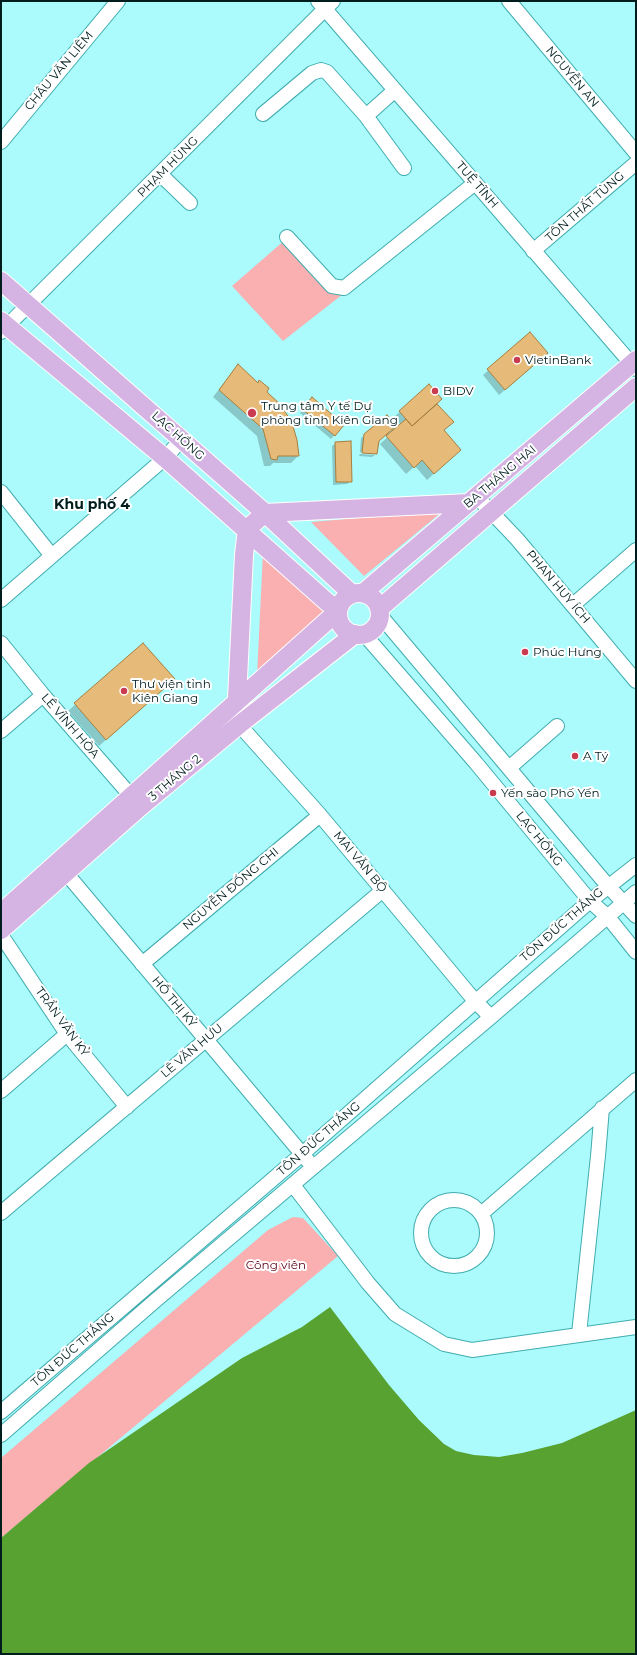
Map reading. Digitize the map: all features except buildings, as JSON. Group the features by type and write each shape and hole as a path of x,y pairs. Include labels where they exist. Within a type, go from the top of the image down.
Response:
{"main road":[{"name":"LẠC HỒNG","path":"1,281 357,594"},
{"name":"LẠC HỒNG","path":"3,326 165,458 247,529 327,602 338,610"},
{"name":"BA THÁNG HAI","path":"357,594 473,500 634,365"},
{"name":"BA THÁNG HAI","path":"379,611 636,387"},
{"path":"232,704 247,529 265,513 473,500"},
{"path":"357,594 373,599 379,611 379,619 373,628 360,634 348,632 338,619 338,610 343,600 357,594"},
{"name":"3 THÁNG 2","path":"1,930 66,873 232,704 338,610"},
{"name":"3 THÁNG 2","path":"1,913 136,801 360,634"}],"street":[{"name":"CHÂU VĂN LIÊM","path":"1,142 118,1"},
{"name":"NGUYỄN AN","path":"509,1 636,153"},
{"name":"TUỆ TĨNH","path":"325,4 394,90 634,365"},
{"name":"PHẠM HÙNG","path":"3,326 30,305 325,4"},
{"path":"263,114 308,76 321,70 327,72 366,116 404,168"},
{"path":"366,116 394,90"},
{"name":"TÔN THẤT TÙNG","path":"533,251 636,163"},
{"path":"160,174 190,203"},
{"path":"287,237 332,286 344,288 475,183"},
{"path":"1,600 165,458 181,440"},
{"path":"1,492 52,556"},
{"name":"PHAN HUY ÍCH","path":"473,500 492,512 573,605 636,681"},
{"path":"573,605 636,550"},
{"name":"LẠC HỒNG","path":"379,611 492,749 608,886 636,916"},
{"name":"LẠC HỒNG","path":"360,634 476,763 590,901 608,917 636,952"},
{"name":"LÊ VĨNH HÒA","path":"1,643 43,695 136,801"},
{"path":"1,731 43,695"},
{"name":"MAI VĂN BỘ","path":"232,704 240,724 320,815 475,1001 491,1017"},
{"path":"509,768 557,726"},
{"path":"476,763 492,749"},
{"name":"NGUYỄN ĐỔNG CHI","path":"142,964 320,815"},
{"name":"TÔN ĐỨC THẮNG","path":"1,1412 301,1155 590,901 636,865"},
{"name":"HỒ THỊ KỶ","path":"66,873 206,1039 301,1155 314,1167"},
{"name":"LÊ VĂN HƯU","path":"1,1213 383,890"},
{"name":"TÔN ĐỨC THẮNG","path":"1,1435 156,1300 491,1017 636,892"},
{"name":"TRẦN VĂN KỶ","path":"1,935 67,1034 126,1106"},
{"path":"1,1091 67,1034"},
{"path":"481,1214 636,1080"},
{"path":"579,1334 602,1108"},
{"path":"292,1185 368,1283 395,1314 444,1344 472,1350 636,1327"},
{"path":"455,1200 468,1203 481,1214 486,1224 486,1238 482,1251 472,1261 459,1266 445,1266 433,1259 424,1248 420,1235 422,1221 430,1210 441,1202 455,1200"}],"green space":[{"path":"293,233 343,294 283,341 232,286"},
{"path":"443,511 364,576 311,522"},
{"path":"263,552 329,612 257,676"},
{"name":"Công viên","path":"293,1217 303,1218 338,1256 1,1538 1,1458 268,1230"}],"shaded area":[{"path":"330,1307 389,1385 419,1420 444,1444 456,1451 474,1455 499,1457 522,1453 562,1443 636,1410 636,1654 1,1654 1,1538 89,1463 242,1358 302,1327"}],"place":[{"name":"VietinBank","path":"517,360"},
{"name":"BIDV","path":"435,391"},
{"name":"Trung tâm Y tế Dự phòng tỉnh Kiên Giang","path":"252,413"},
{"name":"Phúc Hưng","path":"525,652"},
{"name":"Thư viện tỉnh Kiên Giang","path":"124,691"},
{"name":"A Tý","path":"575,756"},
{"name":"Yến sào Phố Yến","path":"493,793"}],"district":[{"name":"Khu phố 4","path":"92,505"}]}
